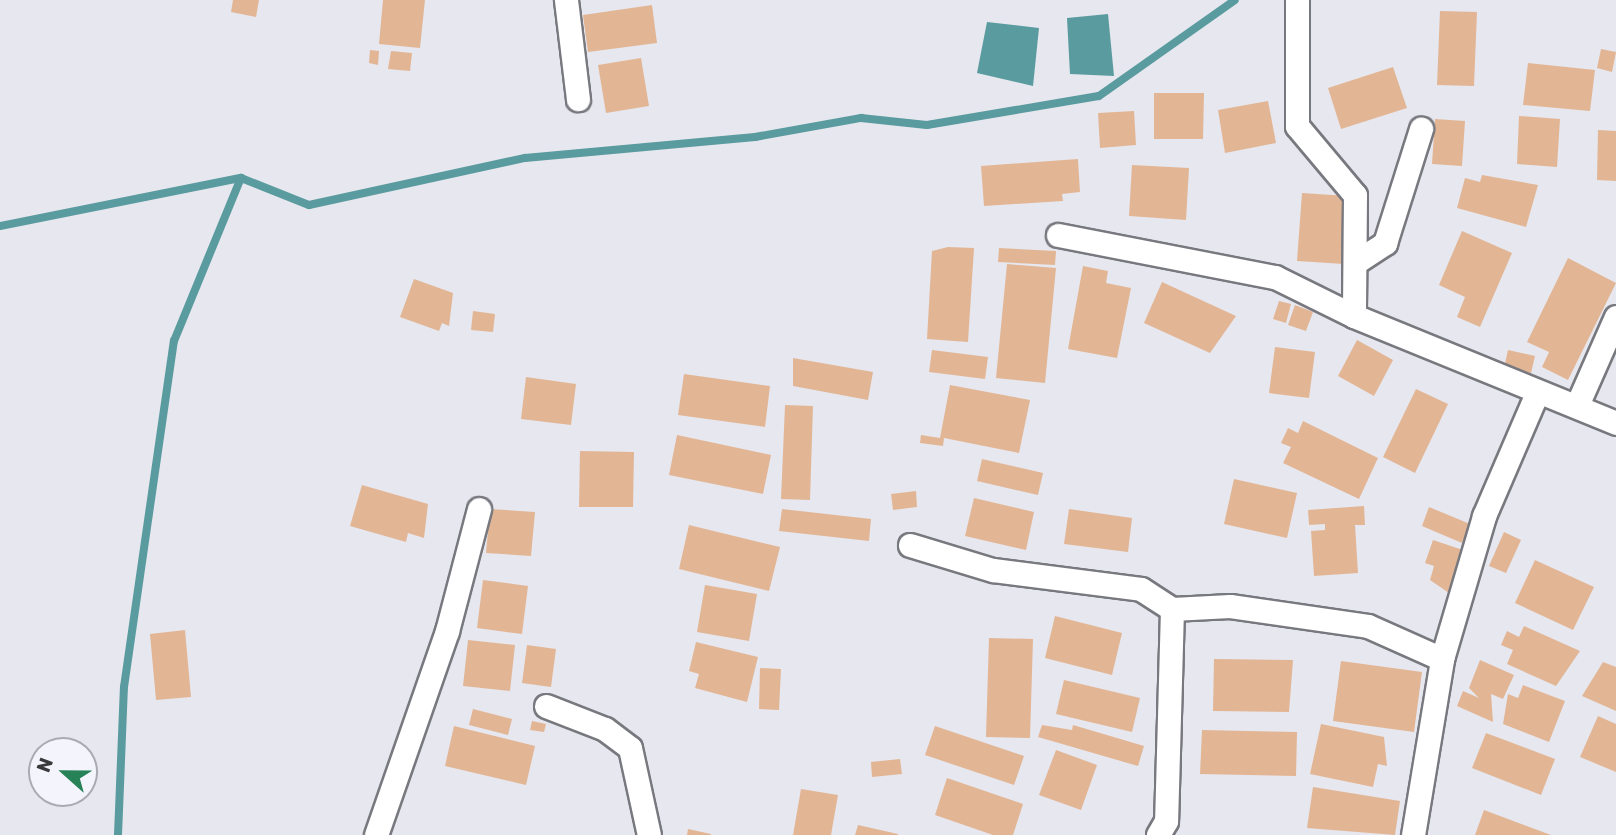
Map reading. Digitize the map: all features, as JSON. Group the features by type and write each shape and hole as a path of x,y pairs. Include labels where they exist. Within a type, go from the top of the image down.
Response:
{"street":[{"path":"566,0 578,99"},
{"path":"1297,0 1297,126 1355,195 1354,316"},
{"path":"1356,262 1385,243 1422,129"},
{"path":"1058,235 1275,277 1354,316 1536,395 1578,403 1616,423"},
{"path":"1578,403 1616,317"},
{"path":"1413,835 1442,659 1484,516 1536,395"},
{"path":"376,835 447,631 479,509"},
{"path":"910,545 993,570 1140,589 1172,609 1230,606 1368,626 1442,659"},
{"path":"1158,835 1166,821 1172,609"},
{"path":"546,706 605,729 630,748 649,835"}],"water":[{"path":"1108,14 1114,76 1070,74 1067,18"},
{"path":"987,22 1039,28 1033,86 977,73"}],"building":[{"path":"233,0 259,0 256,17 231,12"},
{"path":"383,0 425,0 420,48 379,44"},
{"path":"652,5 657,43 588,52 583,15"},
{"path":"1440,11 1477,12 1474,86 1437,85"},
{"path":"1601,49 1616,52 1612,72 1597,68"},
{"path":"370,50 379,51 378,65 369,63"},
{"path":"391,51 412,53 410,71 388,69"},
{"path":"641,58 649,106 606,113 598,65"},
{"path":"1528,63 1595,70 1590,111 1523,105"},
{"path":"1393,67 1407,108 1341,129 1328,88"},
{"path":"1154,93 1204,93 1203,139 1154,139"},
{"path":"1268,101 1276,143 1225,153 1218,110"},
{"path":"1134,111 1136,145 1100,148 1098,113"},
{"path":"1519,116 1560,119 1557,167 1517,164"},
{"path":"1435,119 1465,121 1462,166 1432,164"},
{"path":"1598,130 1616,131 1616,181 1597,180"},
{"path":"1078,159 1080,192 1062,194 1063,201 984,206 981,166"},
{"path":"1132,165 1189,168 1186,220 1129,216"},
{"path":"1482,175 1538,185 1526,227 1457,208 1465,178 1480,182"},
{"path":"1302,193 1348,196 1344,264 1297,261"},
{"path":"1462,231 1512,253 1480,327 1457,317 1465,297 1439,285"},
{"path":"948,247 974,248 968,342 927,339 932,251"},
{"path":"999,248 1056,251 1055,265 998,262"},
{"path":"1568,258 1616,283 1568,380 1542,367 1549,352 1527,342"},
{"path":"1007,264 1056,268 1045,383 996,378"},
{"path":"1083,266 1108,271 1106,283 1131,288 1117,358 1068,349"},
{"path":"414,279 453,293 449,326 442,323 439,331 400,317"},
{"path":"1162,282 1236,316 1210,353 1144,323"},
{"path":"1279,301 1291,304 1286,323 1273,319"},
{"path":"1295,305 1313,312 1306,331 1288,325"},
{"path":"473,311 495,314 493,332 471,330"},
{"path":"1357,340 1393,360 1374,396 1338,376"},
{"path":"1275,347 1315,352 1309,398 1269,393"},
{"path":"932,350 988,357 985,379 929,372"},
{"path":"1508,350 1535,356 1531,373 1504,368"},
{"path":"793,358 873,372 868,400 793,386"},
{"path":"684,374 770,386 765,427 678,415"},
{"path":"526,377 576,384 571,425 521,419"},
{"path":"950,385 1030,400 1019,453 944,438 943,446 920,443 921,435 940,438"},
{"path":"1416,389 1448,404 1415,473 1383,457"},
{"path":"785,405 813,406 810,500 781,499"},
{"path":"1303,421 1378,458 1359,499 1283,463 1291,447 1281,443 1288,428 1298,433"},
{"path":"677,435 771,455 763,494 669,475"},
{"path":"580,451 634,452 633,507 579,507"},
{"path":"982,459 1043,473 1038,495 977,481"},
{"path":"1234,479 1297,493 1287,538 1224,524"},
{"path":"362,485 428,504 424,538 408,533 406,542 350,526"},
{"path":"916,491 917,507 893,510 891,494"},
{"path":"974,498 1034,512 1026,550 965,536"},
{"path":"1364,506 1365,525 1355,525 1358,573 1314,576 1311,531 1325,530 1325,524 1309,525 1308,510"},
{"path":"1429,507 1470,524 1462,543 1422,526"},
{"path":"490,509 535,512 531,556 486,553"},
{"path":"782,509 871,519 869,541 779,531"},
{"path":"1069,509 1132,518 1128,552 1064,544"},
{"path":"689,525 780,547 769,591 679,569"},
{"path":"1504,532 1521,540 1506,573 1489,566"},
{"path":"1433,540 1463,550 1449,593 1430,580 1434,566 1425,563"},
{"path":"1535,560 1594,587 1573,630 1515,603"},
{"path":"483,580 528,586 522,634 477,628"},
{"path":"705,585 757,594 749,641 697,632"},
{"path":"1055,616 1122,633 1112,675 1045,658"},
{"path":"1524,626 1580,651 1556,686 1507,664 1513,650 1501,645 1507,631 1519,637"},
{"path":"185,630 191,697 156,700 150,634"},
{"path":"989,638 1033,639 1030,738 986,737"},
{"path":"468,640 515,645 510,691 463,686"},
{"path":"696,642 758,657 747,702 695,688 699,674 689,671"},
{"path":"527,645 556,649 551,687 522,683"},
{"path":"1214,659 1293,660 1289,712 1213,711"},
{"path":"1480,660 1514,675 1503,699 1491,694 1493,722 1457,706 1463,691 1479,698 1469,688"},
{"path":"1341,661 1422,672 1414,732 1333,721"},
{"path":"1603,662 1616,667 1616,711 1582,696"},
{"path":"760,668 781,669 779,710 759,709"},
{"path":"1064,680 1140,698 1132,732 1056,714"},
{"path":"1523,685 1565,701 1549,742 1503,724 1508,694 1518,698"},
{"path":"473,709 512,719 508,735 469,725"},
{"path":"1598,716 1616,724 1616,772 1580,757"},
{"path":"532,721 546,724 544,732 530,730"},
{"path":"1321,724 1384,737 1387,766 1378,764 1373,787 1310,774"},
{"path":"1042,725 1072,730 1073,725 1144,746 1138,766 1038,737"},
{"path":"454,726 535,746 526,785 445,766"},
{"path":"935,726 1024,756 1014,785 925,755"},
{"path":"1202,730 1297,732 1296,776 1200,774"},
{"path":"1486,733 1555,759 1541,795 1472,768"},
{"path":"1056,750 1097,765 1081,810 1039,795"},
{"path":"900,759 902,774 872,777 871,762"},
{"path":"947,778 1023,804 1013,835 993,835 935,815"},
{"path":"1313,787 1400,801 1395,835 1307,828"},
{"path":"801,789 838,795 831,835 793,835"},
{"path":"1484,810 1551,835 1475,835"},
{"path":"858,825 898,834 898,835 855,835"},
{"path":"688,829 711,834 711,835 687,835"}],"waterway":[{"path":"0,226 241,178 309,205 525,158 755,137 861,118 927,125 1099,96 1235,0"},
{"path":"118,835 124,687 174,341 241,178"}]}
